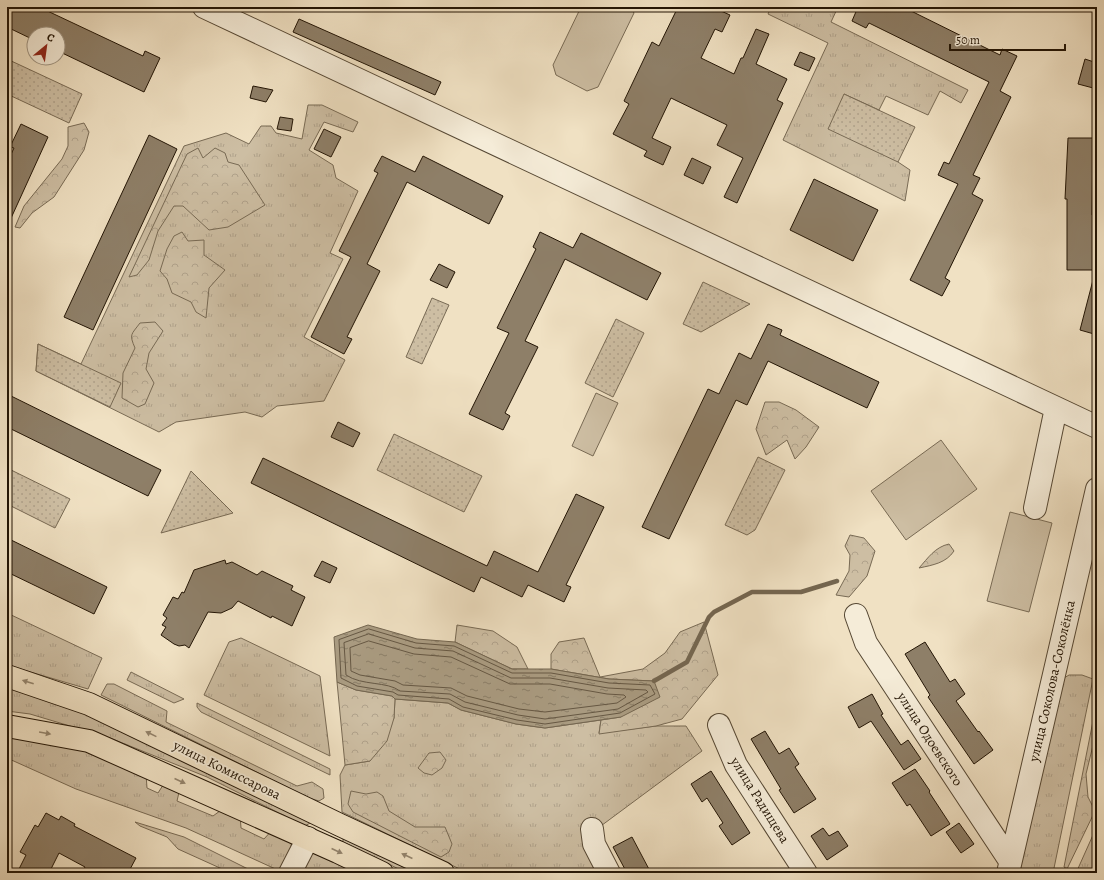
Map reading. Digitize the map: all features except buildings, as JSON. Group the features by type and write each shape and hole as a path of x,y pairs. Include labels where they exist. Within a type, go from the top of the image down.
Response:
{"main road":[{"name":"улица Комиссарова","path":"7,676 89,704 443,873"},
{"name":"улица Комиссарова","path":"7,726 89,741 308,838 382,873"}],"street":[{"path":"204,7 1097,427"},
{"path":"1035,508 1056,408"},
{"name":"улица Соколова-Соколёнка","path":"1009,867 1097,489"},
{"name":"улица Одоевского","path":"856,615 866,643 1009,867"},
{"name":"улица Радищева","path":"719,725 736,765 806,873"},
{"path":"592,829 594,844 609,873"},
{"path":"290,873 308,838"}],"green space":[{"path":"581,7 631,7 634,13 598,87 587,91 556,75 553,65"},
{"path":"771,7 838,7 831,22 968,90 961,103 940,91 928,115 886,96 879,110 844,94 898,162 910,170 905,201 783,140 828,43 768,14"},
{"path":"7,59 82,94 69,123 7,94"},
{"path":"844,94 915,127 898,162 828,129"},
{"path":"308,105 322,105 358,122 353,132 324,122 309,150 333,165 336,178 358,191 330,253 343,259 304,337 345,360 324,401 277,406 262,417 245,412 176,422 159,432 36,371 38,344 81,364 184,146 226,133 249,144 261,126 271,126 276,133 302,139"},
{"path":"84,123 89,132 84,150 54,197 32,213 20,228 15,227 24,206 62,159 68,146 68,127"},
{"path":"198,148 203,158 215,148 225,153 228,162 239,165 265,205 228,227 209,230 183,206 174,206 158,231 149,260 137,275 129,277 187,154"},
{"path":"182,232 188,241 204,240 204,255 225,270 209,288 206,318 196,312 191,302 172,293 167,279 160,271 167,249 174,236"},
{"path":"703,282 750,304 701,332 683,324"},
{"path":"432,298 449,305 422,364 406,357"},
{"path":"616,319 644,333 613,397 585,383"},
{"path":"155,322 163,331 149,353 146,369 154,383 145,404 138,407 122,398 123,373 135,348 132,340 133,332 140,323"},
{"path":"38,344 121,383 110,407 36,371"},
{"path":"596,393 618,403 593,456 572,446"},
{"path":"765,402 779,402 796,410 819,427 806,447 795,459 787,440 766,455 756,429"},
{"path":"394,434 482,476 464,512 377,470"},
{"path":"941,440 977,489 906,540 871,491"},
{"path":"758,457 785,470 755,530 747,535 725,525"},
{"path":"7,468 70,499 55,528 7,504"},
{"path":"191,471 233,513 161,533"},
{"path":"1010,512 1052,523 1029,612 987,601"},
{"path":"850,535 864,538 875,551 867,576 849,597 836,595 849,571 850,555 845,546"},
{"path":"949,544 954,551 951,555 939,563 919,568 936,550"},
{"path":"7,613 102,658 88,689 7,665"},
{"path":"704,622 718,675 682,719 656,726 599,734 601,720 621,717 654,681 609,679 551,669 551,654 559,642 584,638 600,677 643,669 665,653 680,632"},
{"path":"457,625 493,631 517,647 528,669 512,669 455,642"},
{"path":"241,638 320,676 330,756 204,695 229,642"},
{"path":"131,672 184,699 174,703 127,680"},
{"path":"1069,675 1082,675 1093,679 1053,873 1019,873 1064,678"},
{"path":"337,682 356,690 392,696 395,699 394,718 387,741 370,761 345,765"},
{"path":"107,684 114,684 167,711 166,722 297,786 312,782 323,789 324,798 319,801 309,798 101,695"},
{"path":"7,686 89,714 307,817 310,823 305,826 207,777 110,738 30,714 7,711"},
{"path":"395,699 448,703 461,710 516,724 545,728 601,720 599,733 656,726 686,726 702,751 586,837 603,873 468,873 342,812 340,775 345,765 370,761 394,718"},
{"path":"1097,701 1097,729 1086,774 1088,797 1095,811 1067,869 1064,867"},
{"path":"197,703 330,769 330,775 201,712 197,707"},
{"path":"7,730 70,743 146,774 147,788 158,793 165,782 180,788 177,801 213,816 224,808 240,814 241,828 264,839 273,829 287,835 294,849 282,872 186,828 76,789 7,758"},
{"path":"440,752 446,760 442,768 432,775 424,773 418,768 429,753"},
{"path":"351,791 366,794 377,792 383,796 389,811 415,827 445,827 452,844 449,852 441,857 353,812 348,804"},
{"path":"135,822 184,837 256,873 231,873 178,849 167,837 140,826"},
{"path":"1097,826 1097,873 1076,873"},
{"path":"343,836 426,873 407,873 343,842"},
{"path":"314,853 321,853 359,873 300,873 306,860"}],"water":[{"path":"368,625 417,639 455,642 512,669 551,669 609,679 654,681 660,697 621,717 545,728 516,724 461,710 448,703 395,699 392,696 356,690 337,682 334,637"}],"waterway":[{"path":"654,681 687,662 709,617 714,612 752,592 801,592 837,581"}]}
